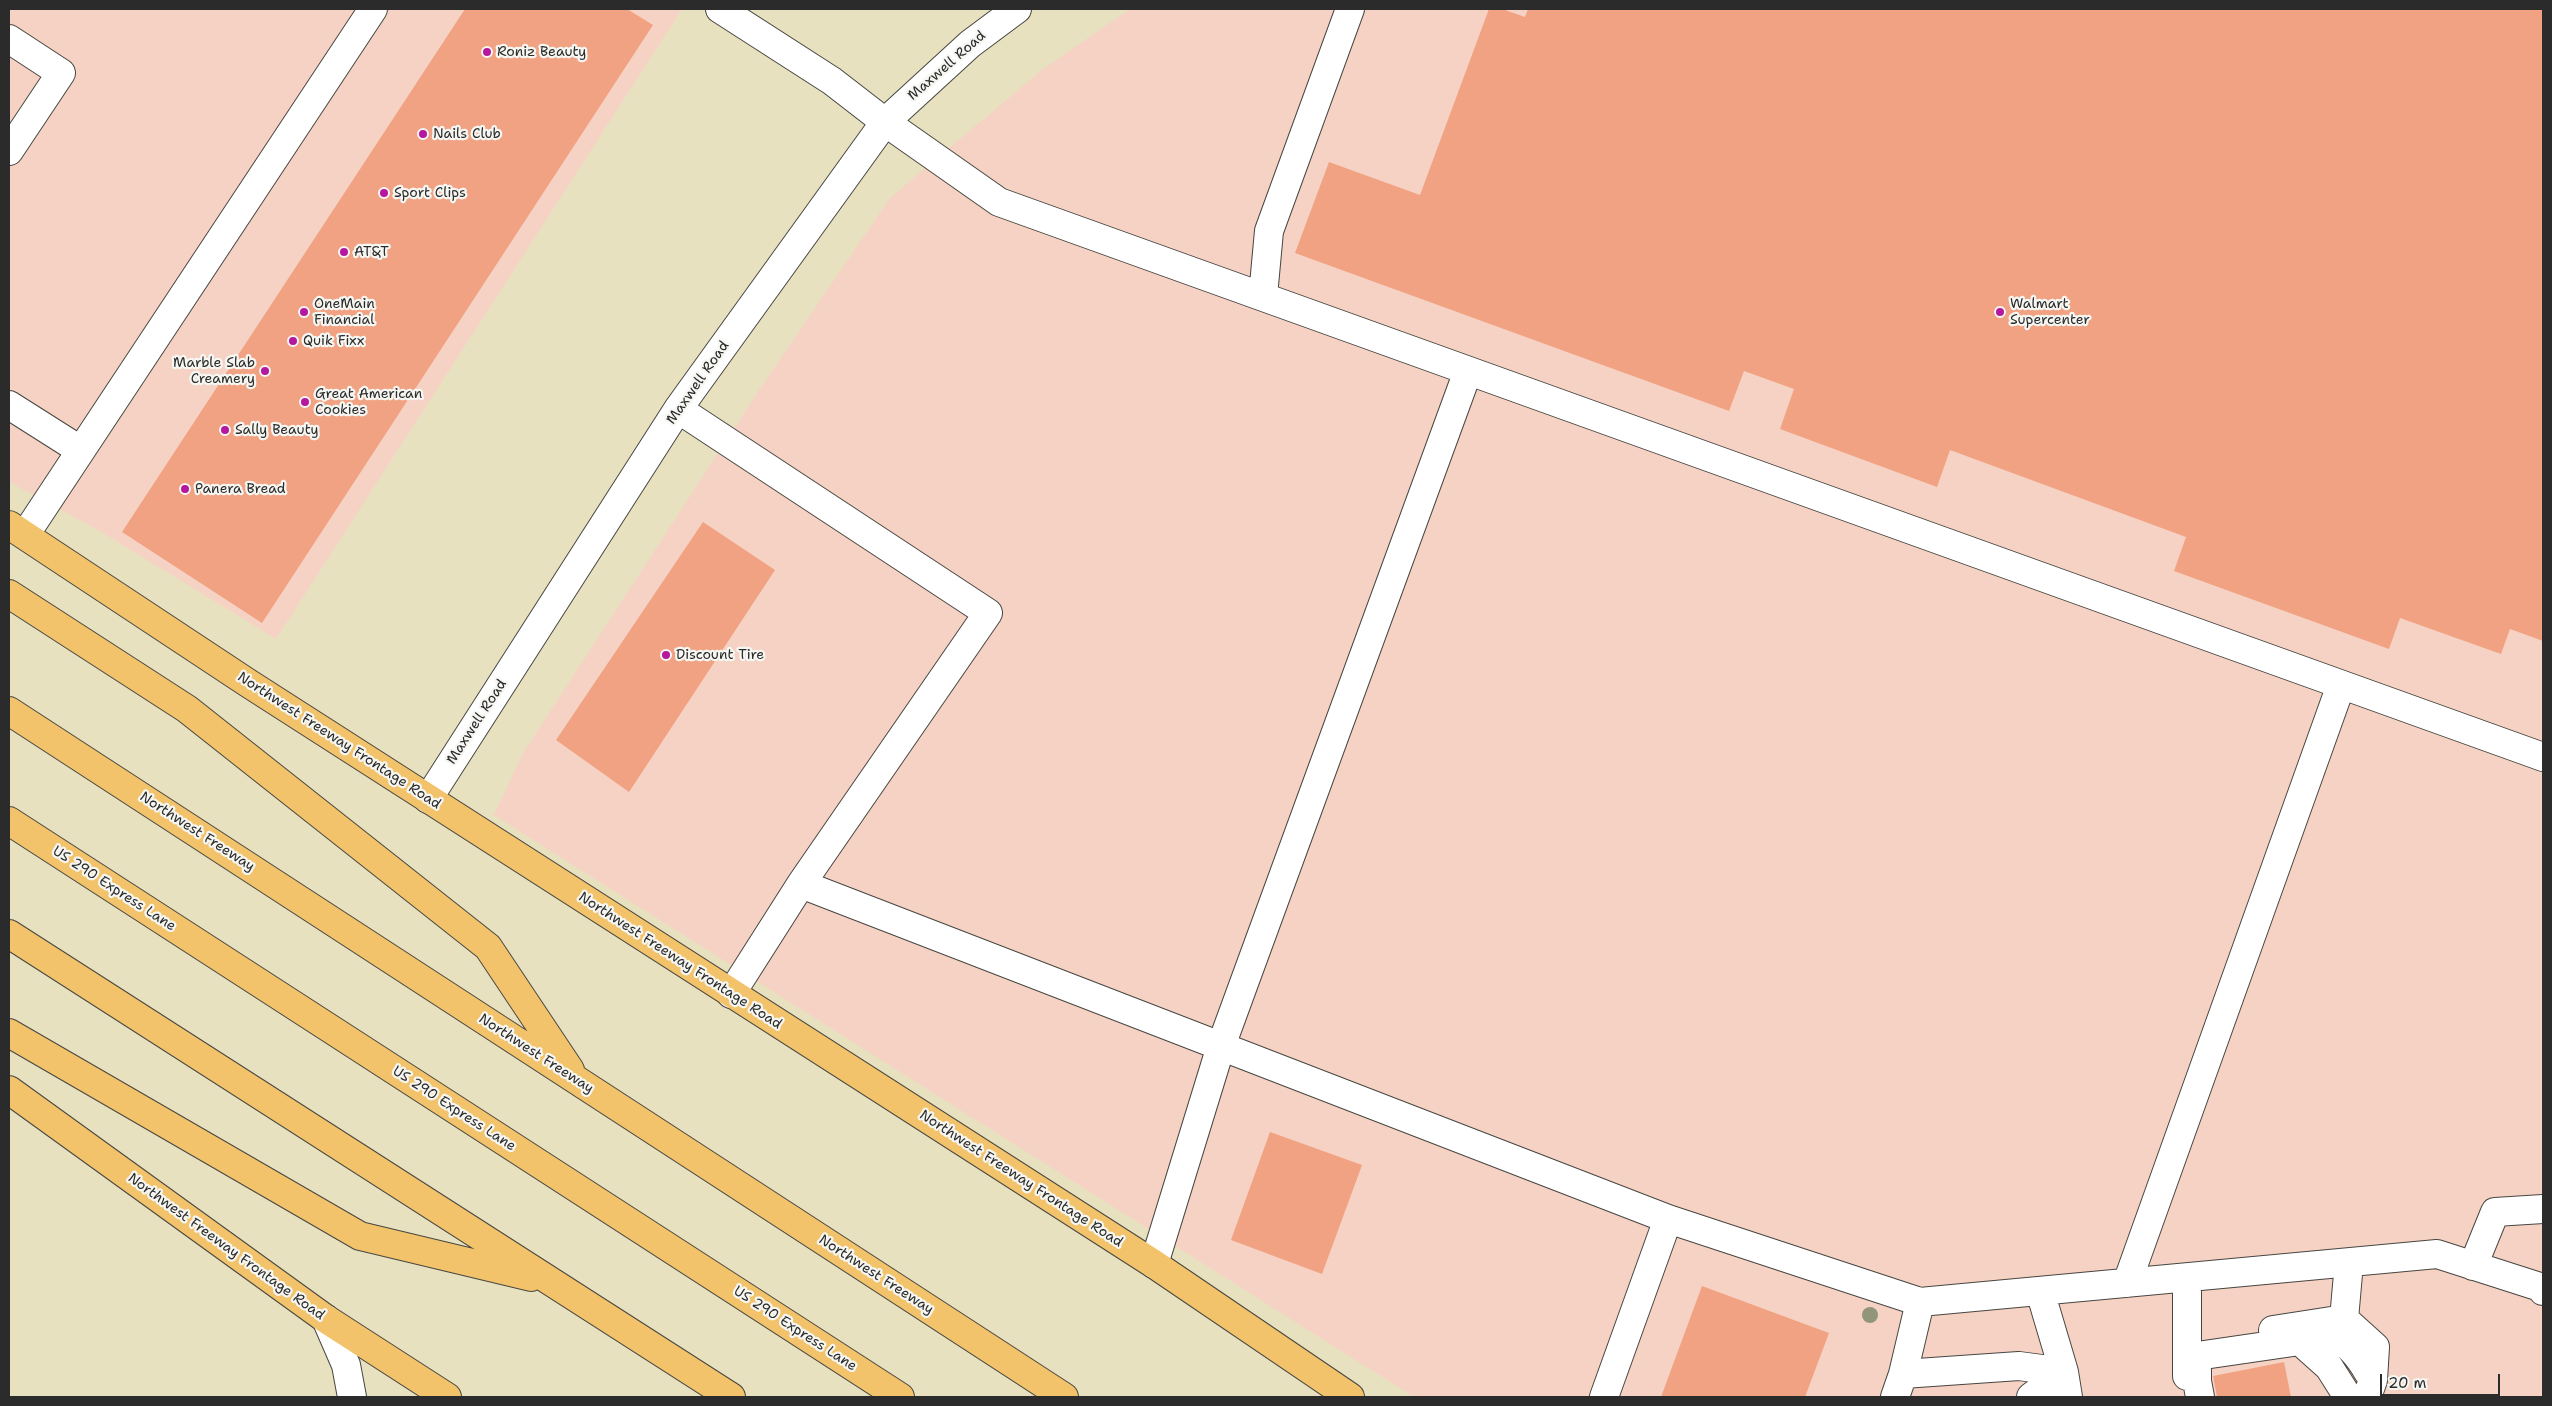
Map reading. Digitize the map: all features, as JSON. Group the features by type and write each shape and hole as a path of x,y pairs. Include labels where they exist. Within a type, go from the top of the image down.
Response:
{"main road":[{"name":"Northwest Freeway Frontage Road","path":"17,530 428,799 1154,1264 1350,1397"},
{"path":"9,594 187,709 488,947 576,1080"},
{"name":"Northwest Freeway","path":"9,711 1064,1397"},
{"name":"US 290 Express Lane","path":"9,821 900,1397"},
{"path":"9,934 731,1397"},
{"path":"9,1033 360,1236 552,1282"},
{"name":"Northwest Freeway Frontage Road","path":"9,1090 326,1319 447,1397"}],"street":[{"path":"17,530 80,450 373,9"},
{"path":"720,9 832,81 885,122 999,202 2543,757"},
{"name":"Maxwell Road","path":"428,799 678,409 885,122 970,44 1017,9"},
{"path":"1263,296 1269,232 1350,9"},
{"path":"9,39 61,73 9,151"},
{"path":"1154,1264 1221,1046 1468,371"},
{"path":"9,405 80,450"},
{"path":"678,409 988,613 802,884 732,994"},
{"path":"2127,1283 2341,684"},
{"path":"802,884 1668,1219 1920,1302 2437,1254 2540,1287 2543,1292"},
{"path":"2473,1266 2495,1212 2543,1209"},
{"path":"1604,1397 1668,1219"},
{"path":"2344,1319 2349,1263"},
{"path":"2187,1278 2187,1397"},
{"path":"2040,1291 2066,1384"},
{"path":"1920,1302 1899,1386 2019,1366 2066,1384"},
{"path":"326,1319 346,1365 352,1397"},
{"path":"2188,1343 2344,1319 2376,1347 2370,1388"},
{"path":"2200,1397 2197,1381 2197,1356 2333,1338 2356,1352 2370,1388"},
{"path":"2300,1341 2329,1367 2348,1397"},
{"path":"2031,1397 2066,1384"}],"shaded area":[{"path":"9,9 682,9 276,639 100,531 9,482"},
{"path":"1130,9 2543,9 2543,1397 1414,1397 494,815 523,753 757,393 890,198 1043,69"}],"building":[{"path":"465,9 627,9 653,25 262,623 122,532"},
{"name":"Walmart Supercenter","path":"1489,9 1502,9 1525,17 1528,9 2543,9 2543,641 2510,629 2501,654 2400,618 2389,649 2174,571 2186,537 1950,450 1937,487 1780,429 1794,389 1744,371 1729,411 1295,253 1329,162 1420,195"},
{"name":"Discount Tire","path":"703,522 775,570 629,792 556,740"},
{"path":"1270,1132 1362,1165 1322,1274 1231,1240"},
{"path":"1702,1286 1829,1333 1805,1397 1661,1397"},
{"path":"2284,1362 2291,1397 2217,1397 2213,1376"}],"place":[{"name":"Roniz Beauty","path":"487,52"},
{"name":"Nails Club","path":"423,134"},
{"name":"Sport Clips","path":"384,193"},
{"name":"AT&T","path":"344,252"},
{"name":"OneMain Financial","path":"304,312"},
{"name":"Walmart Supercenter","path":"2000,312"},
{"name":"Quik Fixx","path":"293,341"},
{"name":"Marble Slab Creamery","path":"265,371"},
{"name":"Great American Cookies","path":"305,402"},
{"name":"Sally Beauty","path":"225,430"},
{"name":"Panera Bread","path":"185,489"},
{"name":"Discount Tire","path":"666,655"}]}
